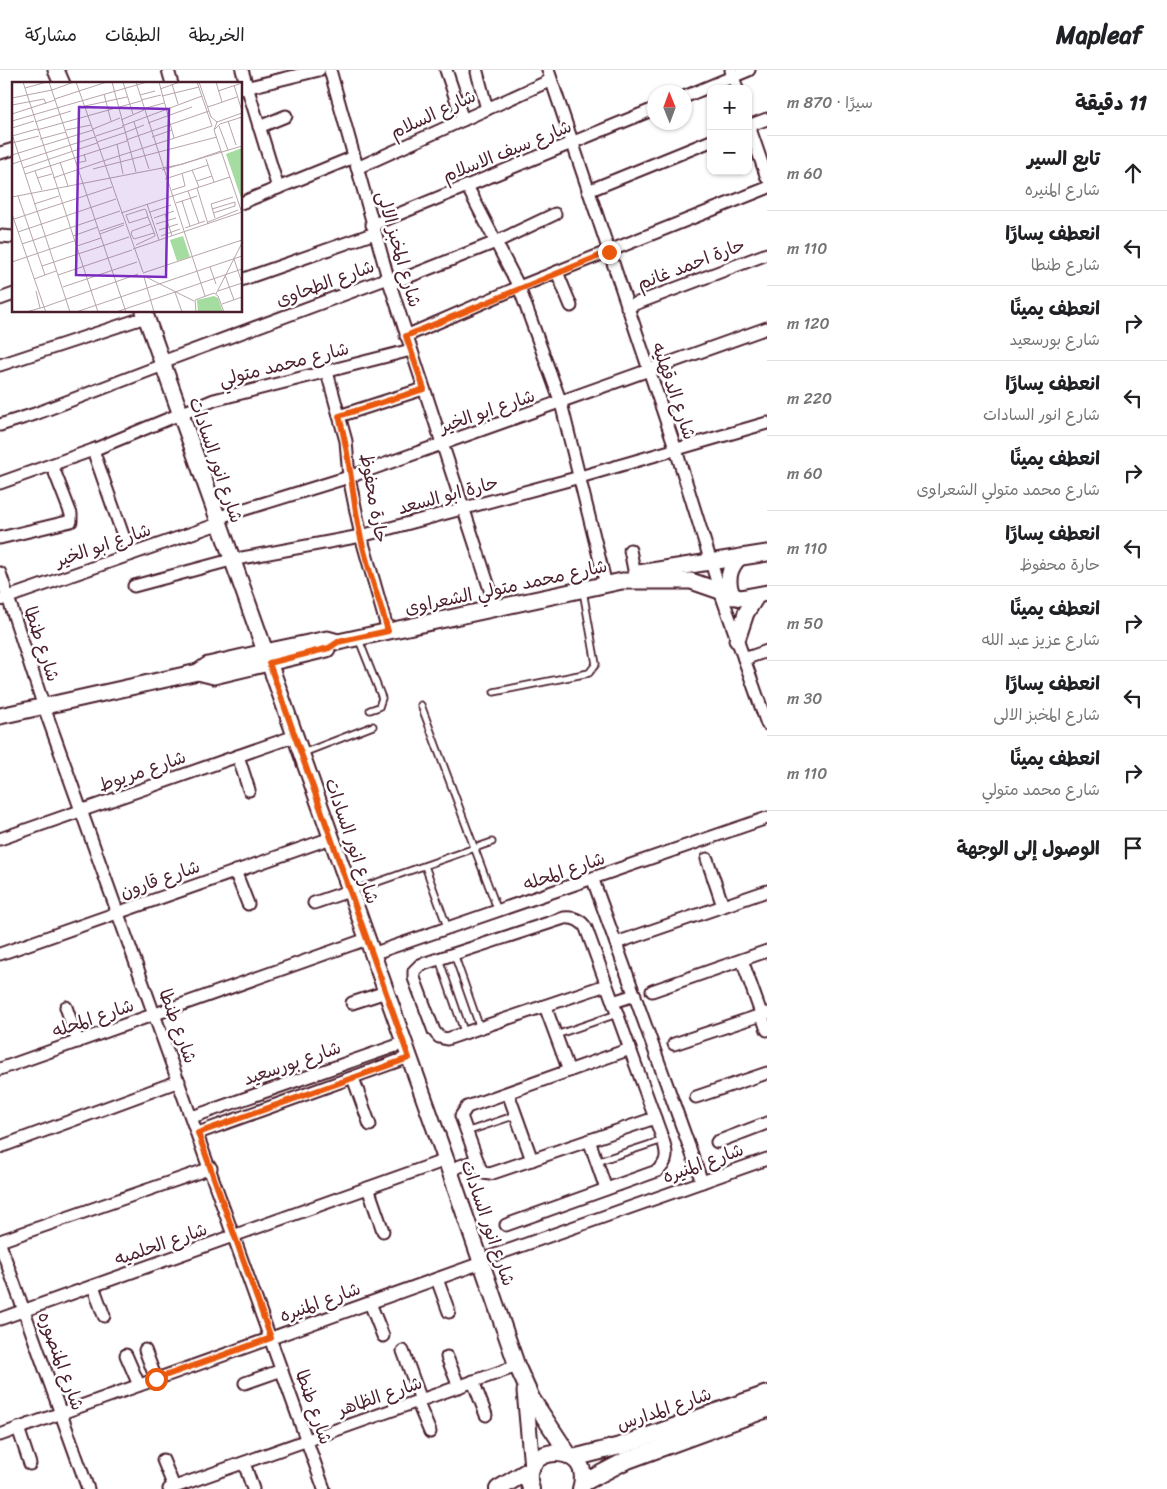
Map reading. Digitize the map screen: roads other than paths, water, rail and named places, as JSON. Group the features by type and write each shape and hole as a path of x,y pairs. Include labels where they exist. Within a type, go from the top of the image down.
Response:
{"main road":[{"name":"شارع المدارس","path":"531,1468 541,1456 548,1453 555,1452 571,1456 620,1446 767,1394"},
{"name":"شارع المدارس","path":"582,1487 625,1461 767,1410"},
{"path":"571,1456 580,1466 582,1487"},
{"path":"498,1489 531,1468"},
{"path":"531,1468 529,1481 531,1489"}],"street":[{"path":"56,70 61,82"},
{"path":"242,70 244,88 259,127 278,188"},
{"path":"244,88 319,70"},
{"name":"شارع المخبز الالى","path":"330,70 389,281 441,445 496,608"},
{"path":"446,70 463,120"},
{"path":"692,92 732,73 749,70"},
{"path":"477,72 487,109"},
{"name":"شارع السلام","path":"242,203 278,188 356,163 463,120 487,109 551,73"},
{"name":"شارع الدقهليه","path":"551,73 572,143 676,450 710,562 727,594 738,640 767,724"},
{"path":"732,73 736,85"},
{"name":"شارع سيف الاسلام","path":"242,280 374,229 467,186 647,112"},
{"path":"259,127 286,116"},
{"path":"752,124 767,119"},
{"path":"751,130 767,178"},
{"path":"588,191 707,143"},
{"path":"0,154 12,150"},
{"path":"467,186 519,287 560,403 606,585"},
{"path":"406,336 519,287 767,188"},
{"name":"شارع الطحاوى","path":"0,424 35,414 162,363 496,242 555,214"},
{"name":"حارة احمد غانم","path":"627,307 767,254"},
{"path":"558,272 570,306"},
{"path":"0,299 12,295"},
{"path":"0,364 147,313"},
{"name":"شارع انور السادات","path":"147,313 180,416 448,1165 517,1366 524,1384 571,1456"},
{"name":"شارع ابو الخير","path":"4,598 130,555 217,521 560,403 767,328"},
{"name":"شارع محمد متولي","path":"0,483 93,450 180,416 214,400 411,350"},
{"name":"حارة محفوظ","path":"327,372 347,449 349,477 361,536 388,631"},
{"path":"339,416 424,389"},
{"name":"حارة ابو السعد","path":"134,586 232,560 361,536 580,477 767,423"},
{"path":"93,450 130,555"},
{"path":"0,538 71,521 72,514 52,465"},
{"path":"628,578 630,550"},
{"name":"شارع محمد متولي الشعراوى","path":"0,716 198,672 212,664 267,658 327,639 338,642 606,585 628,578 767,552"},
{"path":"727,594 728,578 732,566 740,557"},
{"name":"شارع طنطا","path":"0,573 4,598 83,810 324,1489"},
{"name":"شارع محمد متولي الشعراوى","path":"628,578 684,580 699,582 727,594 761,595"},
{"path":"738,640 746,613 761,595"},
{"path":"744,659 767,651"},
{"name":"شارع مريوط","path":"0,839 295,736"},
{"path":"238,756 250,790"},
{"name":"شارع المحله","path":"372,954 593,880 767,818"},
{"name":"شارع قارون","path":"0,954 331,838"},
{"path":"707,859 723,906"},
{"path":"235,871 248,904"},
{"path":"593,880 702,1182"},
{"path":"616,944 767,891"},
{"path":"314,903 350,892"},
{"path":"506,1225 661,1168 667,1154 663,1140 586,928 580,922 572,918 564,918 439,959 414,970 414,978 436,1034 447,1039 606,985"},
{"name":"شارع المحله","path":"0,1069 156,1016 367,939"},
{"path":"652,991 767,951"},
{"path":"742,960 764,1013 767,1030"},
{"path":"352,1004 386,992"},
{"path":"612,1002 635,995"},
{"path":"546,1006 569,1071"},
{"path":"66,1007 78,1042"},
{"path":"674,1044 764,1013"},
{"name":"شارع بورسعيد","path":"192,1117 404,1043"},
{"path":"630,1050 464,1109 461,1116 466,1132 482,1171 490,1174 655,1118"},
{"name":"شارع بورسعيد","path":"198,1133 409,1058"},
{"path":"696,1097 767,1073"},
{"path":"353,1078 370,1125"},
{"path":"0,1147 179,1081"},
{"path":"508,1092 532,1160"},
{"path":"716,1142 767,1123"},
{"path":"589,1140 606,1189"},
{"name":"شارع المنيره","path":"0,1434 370,1303 767,1159"},
{"name":"شارع الحلميه","path":"0,1319 368,1188 448,1165 477,1160"},
{"path":"0,1243 211,1168"},
{"path":"368,1188 383,1231"},
{"name":"شارع المنصوره","path":"0,1243 88,1489"},
{"path":"436,1279 449,1312"},
{"path":"93,1286 104,1316"},
{"path":"370,1303 383,1336"},
{"path":"145,1350 156,1379"},
{"path":"403,1351 430,1432"},
{"path":"126,1355 139,1385"},
{"path":"447,1357 459,1387"},
{"name":"شارع الظاهر","path":"172,1488 517,1366"},
{"path":"244,1383 282,1370"},
{"path":"473,1382 486,1415"},
{"name":"شارع انور السادات","path":"524,1384 531,1468"},
{"path":"18,1428 30,1464"},
{"path":"163,1460 172,1488"},
{"path":"244,1463 253,1489"}],"lane":[{"path":"494,692 589,673 595,668 596,664 582,590"},
{"path":"358,638 382,698 382,704 370,710"},
{"path":"421,705 498,912"},
{"path":"301,754 373,726"},
{"path":"350,892 492,842"},
{"path":"425,866 448,929"},
{"path":"454,954 481,1029"},
{"path":"439,959 465,1034"},
{"path":"556,1035 617,1014"},
{"path":"466,1132 516,1115"},
{"path":"596,1162 663,1140"}]}
